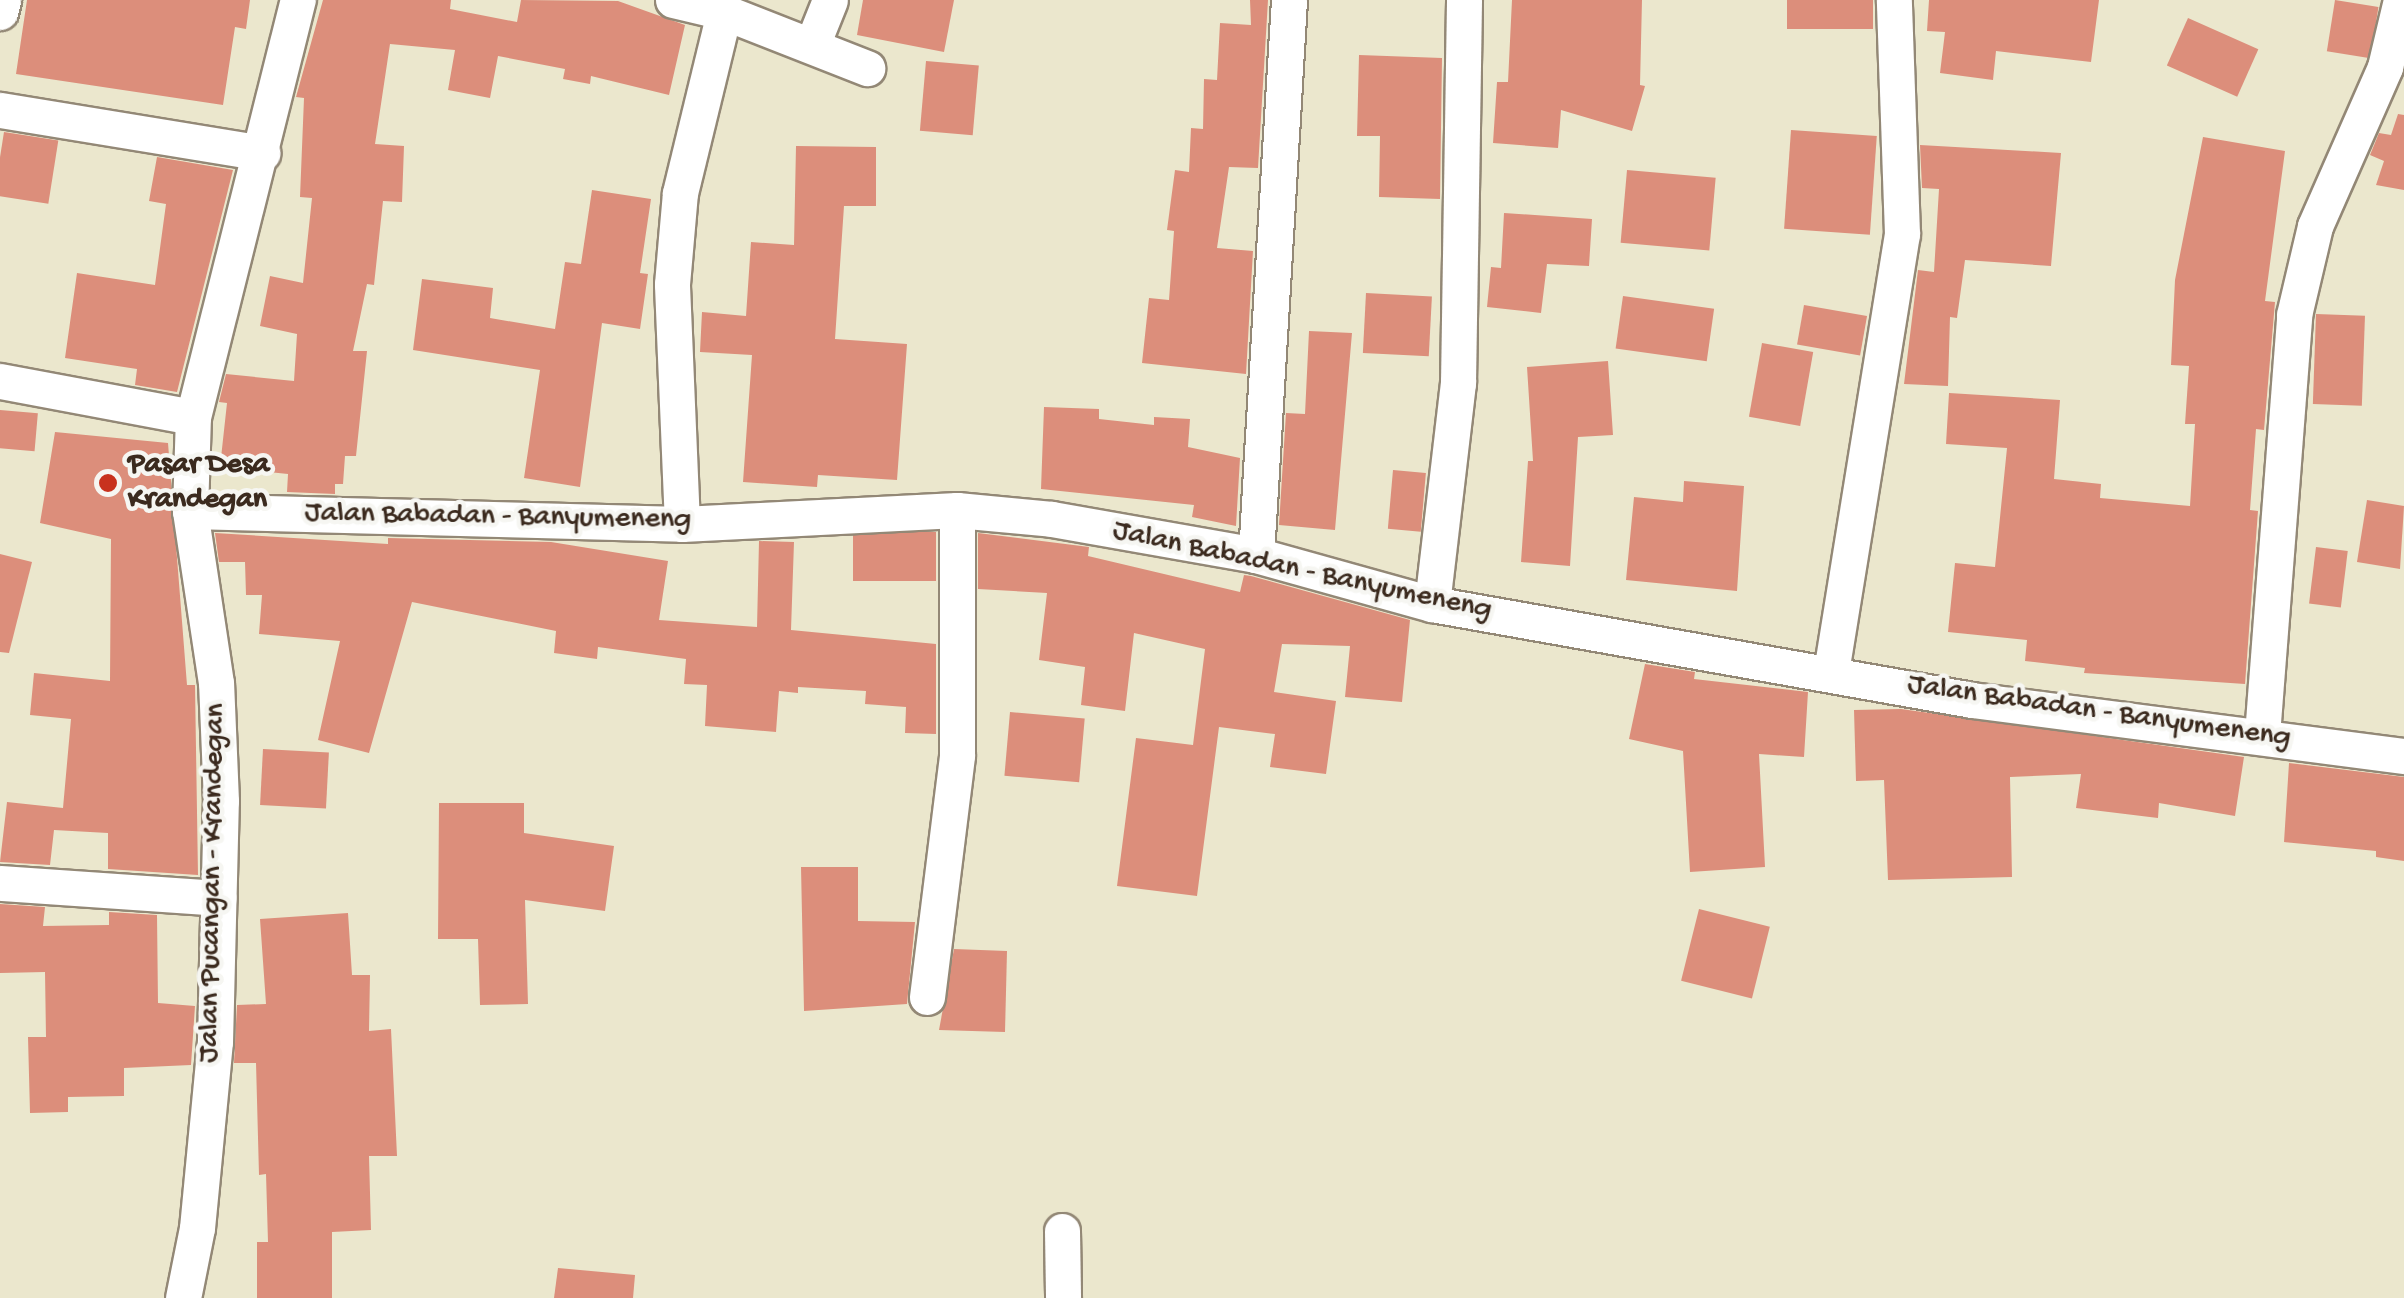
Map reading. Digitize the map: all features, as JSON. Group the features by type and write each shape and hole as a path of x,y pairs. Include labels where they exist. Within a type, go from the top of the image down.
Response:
{"street":[{"path":"0,12 2,0"},
{"name":"Jalan Pucangan - Krandegan","path":"183,1298 197,1228 215,1042 218,898 216,683 190,511 193,416 263,153 298,0"},
{"path":"673,0 724,12 867,68"},
{"path":"812,46 830,0"},
{"path":"1256,556 1289,0"},
{"path":"1432,604 1458,382 1464,0"},
{"path":"1831,672 1902,234 1894,0"},
{"path":"2262,735 2294,315 2315,226 2386,67 2401,0"},
{"path":"682,524 673,265 680,193 724,12"},
{"path":"0,110 263,153"},
{"path":"0,381 193,416"},
{"path":"927,997 957,755 957,510"},
{"name":"Jalan Babadan - Banyumeneng","path":"190,511 682,524 957,510 1052,519 1256,556 1432,604 1972,700 2404,756"},
{"path":"0,883 218,898"},
{"path":"1062,1231 1063,1298"}],"building":[{"path":"27,0 250,0 246,29 235,27 223,105 16,74"},
{"path":"323,0 451,0 450,9 517,22 521,0 618,1 685,25 669,95 591,76 590,84 563,79 565,69 498,56 490,98 448,90 455,50 390,44 375,144 404,146 402,202 383,201 374,285 367,284 353,351 367,351 356,456 345,456 343,484 335,484 335,494 287,492 288,474 220,467 227,403 219,402 226,374 294,381 297,334 260,326 270,276 303,283 312,198 300,197 304,98 296,97"},
{"path":"863,0 954,0 944,52 857,35"},
{"path":"1250,0 1268,0 1258,168 1229,167 1217,248 1253,251 1246,374 1142,363 1149,298 1169,300 1174,231 1167,230 1175,170 1189,172 1191,128 1203,129 1204,79 1217,80 1220,23 1251,25"},
{"path":"1512,0 1642,0 1640,85 1645,86 1632,131 1561,110 1558,148 1493,143 1497,82 1508,82"},
{"path":"1787,0 1873,0 1873,29 1787,29"},
{"path":"1929,0 2099,0 2091,62 1996,51 1993,80 1940,73 1945,32 1927,31"},
{"path":"2335,0 2378,7 2370,58 2327,51"},
{"path":"2188,18 2258,49 2237,97 2167,66"},
{"path":"1359,55 1442,58 1440,199 1379,197 1380,136 1357,136"},
{"path":"926,61 979,66 973,135 920,131"},
{"path":"2398,114 2404,115 2404,190 2376,185 2384,161 2370,155 2379,133 2391,135"},
{"path":"1791,130 1877,136 1870,235 1784,229"},
{"path":"4,132 58,141 48,204 0,196"},
{"path":"2203,137 2285,151 2265,301 2275,302 2264,430 2256,429 2250,510 2258,511 2245,684 2084,673 2085,668 2025,661 2027,640 1948,632 1955,563 1995,567 2007,448 1946,444 1949,393 2060,400 2054,479 2101,484 2100,498 2190,506 2195,424 2185,424 2189,366 2171,365 2175,280"},
{"path":"1920,145 2061,153 2051,266 1965,260 1957,318 1950,317 1948,386 1904,384 1918,270 1934,272 1939,189 1922,188"},
{"path":"796,146 876,147 876,206 844,206 835,339 907,344 897,480 818,475 817,487 743,482 752,355 700,352 702,312 746,316 751,242 794,245"},
{"path":"157,157 233,170 177,392 135,385 137,369 65,358 77,273 155,285 166,204 149,201"},
{"path":"1627,170 1716,178 1709,250 1621,243"},
{"path":"592,190 651,199 640,273 648,274 640,329 602,323 580,487 524,478 540,370 413,350 422,279 493,288 490,318 555,329 565,262 581,264"},
{"path":"1504,213 1592,219 1589,266 1547,264 1541,313 1487,307 1491,267 1501,268"},
{"path":"1366,293 1432,296 1429,356 1363,353"},
{"path":"1623,296 1714,309 1707,361 1616,348"},
{"path":"1804,305 1867,316 1860,356 1797,344"},
{"path":"2316,314 2365,316 2362,406 2313,404"},
{"path":"1309,331 1352,333 1335,530 1279,525 1286,413 1305,414"},
{"path":"1762,343 1813,352 1800,426 1749,417"},
{"path":"1608,361 1613,435 1578,437 1570,566 1521,562 1528,461 1533,461 1527,367"},
{"path":"1044,407 1099,409 1099,419 1154,425 1154,417 1190,419 1188,447 1240,458 1236,526 1192,517 1194,505 1041,489"},
{"path":"0,410 38,413 35,451 0,448"},
{"path":"55,432 168,443 187,685 195,685 198,875 108,869 108,833 54,830 50,865 0,862 7,802 63,808 71,719 30,715 34,673 110,681 111,539 40,523"},
{"path":"1393,470 1426,473 1421,532 1388,529"},
{"path":"1684,481 1744,486 1737,591 1626,580 1634,497 1683,502"},
{"path":"2367,500 2404,506 2400,569 2357,562"},
{"path":"853,532 936,532 936,581 853,581"},
{"path":"215,533 388,544 388,538 551,542 668,561 659,620 757,627 759,541 794,542 791,630 936,644 936,734 905,733 906,707 865,704 866,691 798,687 798,693 779,691 776,732 705,726 707,685 684,684 686,659 598,647 597,659 554,653 556,631 412,602 369,753 318,740 340,641 259,634 262,595 246,595 245,562 219,562"},
{"path":"978,533 1089,547 1088,556 1240,592 1244,575 1251,576 1410,620 1402,702 1345,697 1350,646 1282,644 1274,692 1336,701 1326,774 1270,767 1275,734 1219,727 1197,896 1117,886 1136,738 1193,745 1205,649 1134,633 1125,711 1081,705 1085,667 1039,660 1047,593 978,589"},
{"path":"2316,547 2348,551 2341,607 2309,604"},
{"path":"0,554 32,562 9,653 0,652"},
{"path":"1645,664 1695,672 1694,679 1808,692 1804,757 1759,754 1765,867 1690,872 1683,751 1629,739"},
{"path":"1901,709 2244,757 2235,816 2159,803 2158,818 2076,808 2081,774 2010,777 2012,877 1888,880 1884,780 1856,781 1854,710"},
{"path":"1010,712 1085,719 1079,782 1004,776"},
{"path":"263,749 329,752 326,808 260,805"},
{"path":"2289,763 2404,777 2404,861 2376,857 2376,851 2284,842"},
{"path":"439,803 524,803 524,833 614,846 605,911 525,900 528,1004 480,1005 478,939 438,939"},
{"path":"801,867 858,867 858,921 915,922 907,1004 804,1011"},
{"path":"0,904 45,907 43,926 109,925 109,912 157,915 158,1003 195,1006 191,1065 124,1068 124,1096 68,1097 68,1112 30,1113 28,1037 46,1037 45,972 0,973"},
{"path":"1699,909 1770,927 1752,998 1681,981"},
{"path":"348,913 352,975 370,975 369,1031 391,1029 397,1156 369,1156 371,1230 332,1232 332,1298 257,1298 257,1242 268,1242 266,1174 259,1175 256,1063 234,1063 237,1005 266,1004 260,919"},
{"path":"954,949 1007,951 1005,1032 939,1030"},
{"path":"558,1268 635,1275 633,1298 554,1298"}],"place":[{"name":"Pasar Desa Krandegan","path":"108,483"}]}
